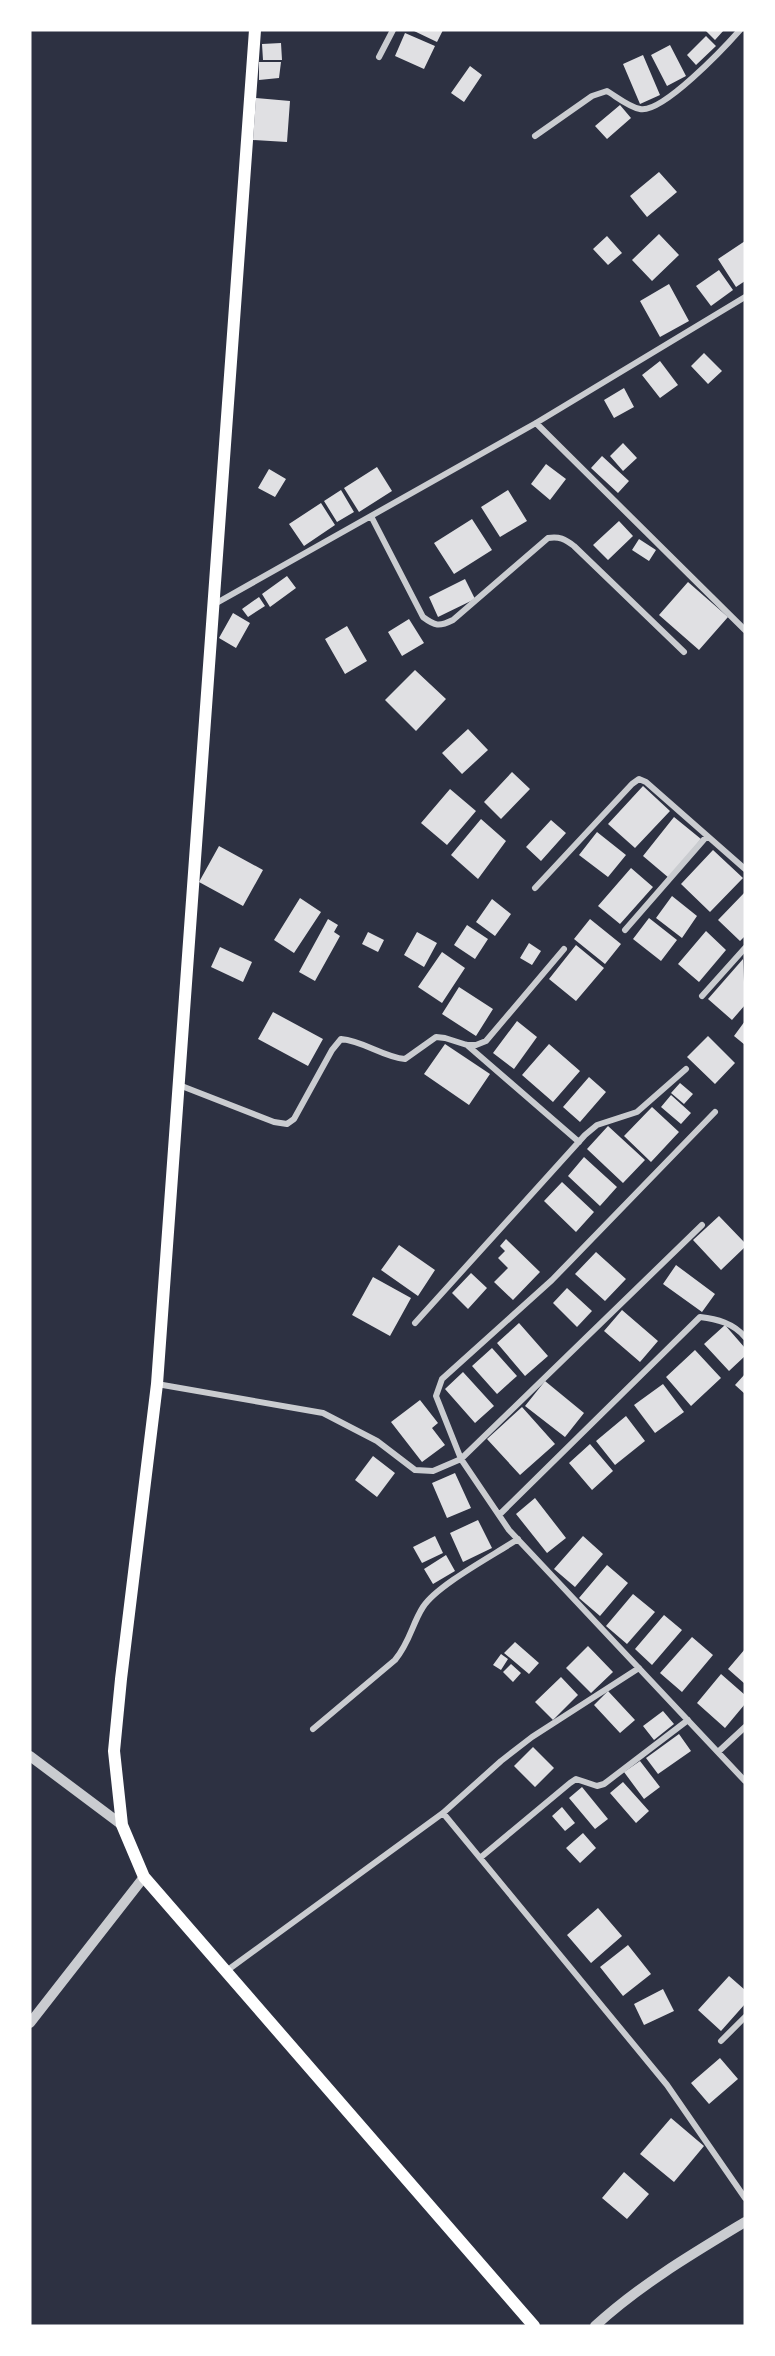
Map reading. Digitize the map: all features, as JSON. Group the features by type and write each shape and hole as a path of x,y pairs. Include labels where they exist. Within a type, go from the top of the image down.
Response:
{"main road":[{"path":"255,30 157,1384 122,1667 114,1751 122,1825 144,1877 534,2326"}],"street":[{"path":"379,57 393,30"},
{"path":"535,136 592,96 607,91 639,110 647,109 683,87 705,68 740,30"},
{"path":"213,605 536,423 745,297"},
{"path":"536,423 745,630"},
{"path":"371,516 423,617 433,625 441,626 453,620 548,538 555,537 565,539 574,546 684,651"},
{"path":"535,888 639,779 646,782 745,869"},
{"path":"625,930 707,836"},
{"path":"702,996 745,948"},
{"path":"179,1085 274,1122 287,1124 294,1119 332,1050 341,1039 405,1059 436,1037 467,1045 476,1045 486,1041 564,949"},
{"path":"467,1045 579,1142"},
{"path":"415,1323 597,1125 636,1112 686,1069"},
{"path":"715,1112 552,1280 442,1379 436,1396 461,1459 518,1539 745,1781"},
{"path":"157,1384 323,1413 377,1441 415,1470 433,1471 461,1459 702,1225"},
{"path":"499,1515 700,1317 717,1319 738,1328 745,1336"},
{"path":"313,1730 405,1649 422,1608 435,1593 518,1539"},
{"path":"225,1972 443,1813 501,1761 532,1737 639,1668"},
{"path":"480,1858 576,1779 597,1786 604,1784 688,1720"},
{"path":"718,1752 745,1727"},
{"path":"30,1756 122,1825"},
{"path":"443,1813 667,2085 745,2198"},
{"path":"30,2022 144,1877"},
{"path":"722,2041 745,2017"},
{"path":"595,2326 624,2300 745,2222"}],"building":[{"path":"412,30 443,30 437,42"},
{"path":"705,30 724,30 715,40"},
{"path":"405,33 435,46 424,69 395,56"},
{"path":"706,36 716,46 696,65 687,55"},
{"path":"281,43 282,60 263,60 262,44"},
{"path":"670,45 686,76 667,86 651,55"},
{"path":"643,55 660,95 640,104 623,64"},
{"path":"259,62 281,62 279,78 259,80"},
{"path":"470,66 482,75 464,102 451,93"},
{"path":"256,98 290,101 287,142 253,140"},
{"path":"620,105 631,118 607,139 595,126"},
{"path":"659,172 677,192 647,217 630,196"},
{"path":"659,234 679,255 652,281 632,260"},
{"path":"607,236 622,253 608,265 593,249"},
{"path":"745,241 745,281 736,287 718,259"},
{"path":"719,270 733,290 711,306 696,286"},
{"path":"669,284 689,321 660,337 640,301"},
{"path":"704,353 722,371 708,384 691,366"},
{"path":"660,361 678,385 660,398 642,375"},
{"path":"624,388 634,407 614,418 604,400"},
{"path":"623,443 637,458 623,471 610,456"},
{"path":"602,456 629,481 618,493 591,468"},
{"path":"546,464 566,479 550,500 531,484"},
{"path":"377,467 392,491 359,512 344,488"},
{"path":"269,469 286,479 275,497 258,488"},
{"path":"341,490 354,512 337,522 324,501"},
{"path":"508,490 527,521 500,537 481,507"},
{"path":"321,503 335,525 304,546 289,524"},
{"path":"472,519 492,550 454,574 434,543"},
{"path":"619,521 633,536 608,560 593,545"},
{"path":"639,539 656,550 649,561 632,550"},
{"path":"287,576 296,588 270,607 262,594"},
{"path":"465,579 475,599 438,617 429,597"},
{"path":"688,582 728,617 699,650 659,615"},
{"path":"259,597 265,606 248,617 242,609"},
{"path":"233,613 250,623 236,648 219,638"},
{"path":"409,619 424,643 402,656 388,632"},
{"path":"347,626 367,661 345,674 325,639"},
{"path":"415,670 446,699 416,731 385,700"},
{"path":"468,729 488,750 462,774 442,753"},
{"path":"512,772 530,789 501,819 484,802"},
{"path":"643,786 670,811 635,848 608,824"},
{"path":"450,789 476,811 447,845 421,823"},
{"path":"674,817 701,839 669,878 643,856"},
{"path":"481,819 506,841 478,879 451,855"},
{"path":"551,820 566,833 541,861 526,847"},
{"path":"597,832 626,855 608,877 579,855"},
{"path":"219,846 263,870 243,906 199,882"},
{"path":"713,850 743,878 710,912 681,884"},
{"path":"631,868 653,887 620,924 598,906"},
{"path":"745,892 745,936 740,941 718,920"},
{"path":"672,896 697,916 682,938 656,918"},
{"path":"300,898 321,912 294,953 274,940"},
{"path":"492,899 511,914 495,936 476,922"},
{"path":"649,918 677,940 661,961 633,939"},
{"path":"328,919 338,925 334,932 340,936 315,981 299,972"},
{"path":"590,919 621,944 605,964 574,939"},
{"path":"467,925 488,939 475,959 454,945"},
{"path":"706,931 726,950 699,982 678,964"},
{"path":"368,932 384,940 378,952 362,944"},
{"path":"417,932 437,943 424,967 404,955"},
{"path":"529,943 541,951 532,965 520,958"},
{"path":"576,945 604,968 576,1001 549,979"},
{"path":"220,947 252,962 243,982 211,967"},
{"path":"442,952 465,968 442,1003 418,987"},
{"path":"743,959 745,1005 732,1020 708,999"},
{"path":"459,987 493,1009 476,1036 442,1014"},
{"path":"273,1012 323,1039 308,1066 258,1039"},
{"path":"517,1021 537,1037 514,1069 493,1053"},
{"path":"745,1021 745,1045 734,1036"},
{"path":"708,1036 735,1063 715,1084 687,1057"},
{"path":"445,1044 490,1074 469,1105 424,1074"},
{"path":"549,1044 580,1071 553,1102 522,1075"},
{"path":"589,1077 606,1092 580,1122 563,1107"},
{"path":"680,1083 693,1094 684,1104 671,1093"},
{"path":"671,1095 691,1113 681,1124 661,1107"},
{"path":"652,1107 679,1132 651,1162 624,1136"},
{"path":"608,1126 645,1160 623,1183 587,1149"},
{"path":"584,1157 617,1187 600,1206 568,1176"},
{"path":"562,1182 594,1212 576,1232 544,1201"},
{"path":"719,1216 745,1243 745,1247 721,1270 693,1240"},
{"path":"506,1239 540,1272 513,1300 494,1282 508,1268 498,1258 505,1251 500,1246"},
{"path":"399,1245 435,1270 418,1296 381,1270"},
{"path":"596,1252 626,1279 605,1301 575,1274"},
{"path":"676,1265 715,1294 702,1312 663,1284"},
{"path":"471,1273 487,1288 468,1309 452,1293"},
{"path":"373,1277 411,1298 390,1336 352,1315"},
{"path":"567,1288 592,1311 577,1327 553,1303"},
{"path":"622,1310 658,1341 640,1362 604,1331"},
{"path":"519,1323 548,1356 525,1376 497,1343"},
{"path":"725,1325 745,1348 745,1356 729,1371 704,1344"},
{"path":"492,1348 517,1376 497,1394 472,1366"},
{"path":"695,1350 721,1378 691,1406 666,1377"},
{"path":"463,1372 494,1406 475,1423 445,1389"},
{"path":"745,1374 745,1394 735,1385"},
{"path":"545,1381 584,1413 565,1437 525,1406"},
{"path":"663,1384 684,1412 655,1433 634,1405"},
{"path":"420,1400 438,1423 432,1428 445,1445 422,1462 391,1422"},
{"path":"522,1407 555,1444 520,1475 487,1439"},
{"path":"626,1416 645,1441 615,1465 596,1441"},
{"path":"590,1444 613,1471 592,1490 569,1463"},
{"path":"373,1456 395,1473 377,1497 355,1480"},
{"path":"455,1473 471,1508 447,1518 432,1483"},
{"path":"535,1498 566,1538 547,1553 516,1514"},
{"path":"478,1520 492,1548 463,1562 450,1533"},
{"path":"435,1536 443,1553 422,1563 413,1547"},
{"path":"583,1536 603,1554 575,1587 554,1569"},
{"path":"446,1555 455,1571 433,1584 424,1569"},
{"path":"607,1565 628,1583 600,1616 579,1598"},
{"path":"633,1594 655,1612 627,1644 606,1626"},
{"path":"664,1615 682,1630 652,1665 635,1649"},
{"path":"692,1637 713,1655 682,1692 660,1673"},
{"path":"515,1642 539,1663 529,1674 504,1653"},
{"path":"588,1646 613,1672 591,1693 566,1668"},
{"path":"745,1649 745,1684 728,1669"},
{"path":"501,1654 508,1659 501,1670 493,1665"},
{"path":"511,1664 521,1673 513,1682 503,1672"},
{"path":"721,1674 745,1695 745,1704 725,1728 697,1703"},
{"path":"561,1677 578,1695 553,1720 535,1702"},
{"path":"608,1691 635,1720 620,1733 594,1705"},
{"path":"663,1711 674,1724 654,1740 643,1726"},
{"path":"679,1734 691,1751 658,1774 646,1758"},
{"path":"533,1747 554,1768 535,1787 514,1766"},
{"path":"640,1761 660,1787 644,1799 624,1772"},
{"path":"623,1782 649,1811 636,1823 610,1793"},
{"path":"582,1787 608,1819 595,1829 569,1798"},
{"path":"562,1807 575,1823 565,1831 552,1816"},
{"path":"583,1833 596,1848 580,1863 566,1848"},
{"path":"598,1908 622,1936 591,1963 567,1935"},
{"path":"628,1945 651,1974 623,1996 600,1967"},
{"path":"729,1976 745,1990 745,2004 721,2031 698,2010"},
{"path":"663,1989 674,2011 644,2025 634,2004"},
{"path":"720,2058 738,2079 709,2104 691,2083"},
{"path":"671,2118 704,2146 674,2182 640,2154"},
{"path":"624,2172 649,2194 627,2219 602,2198"}]}
